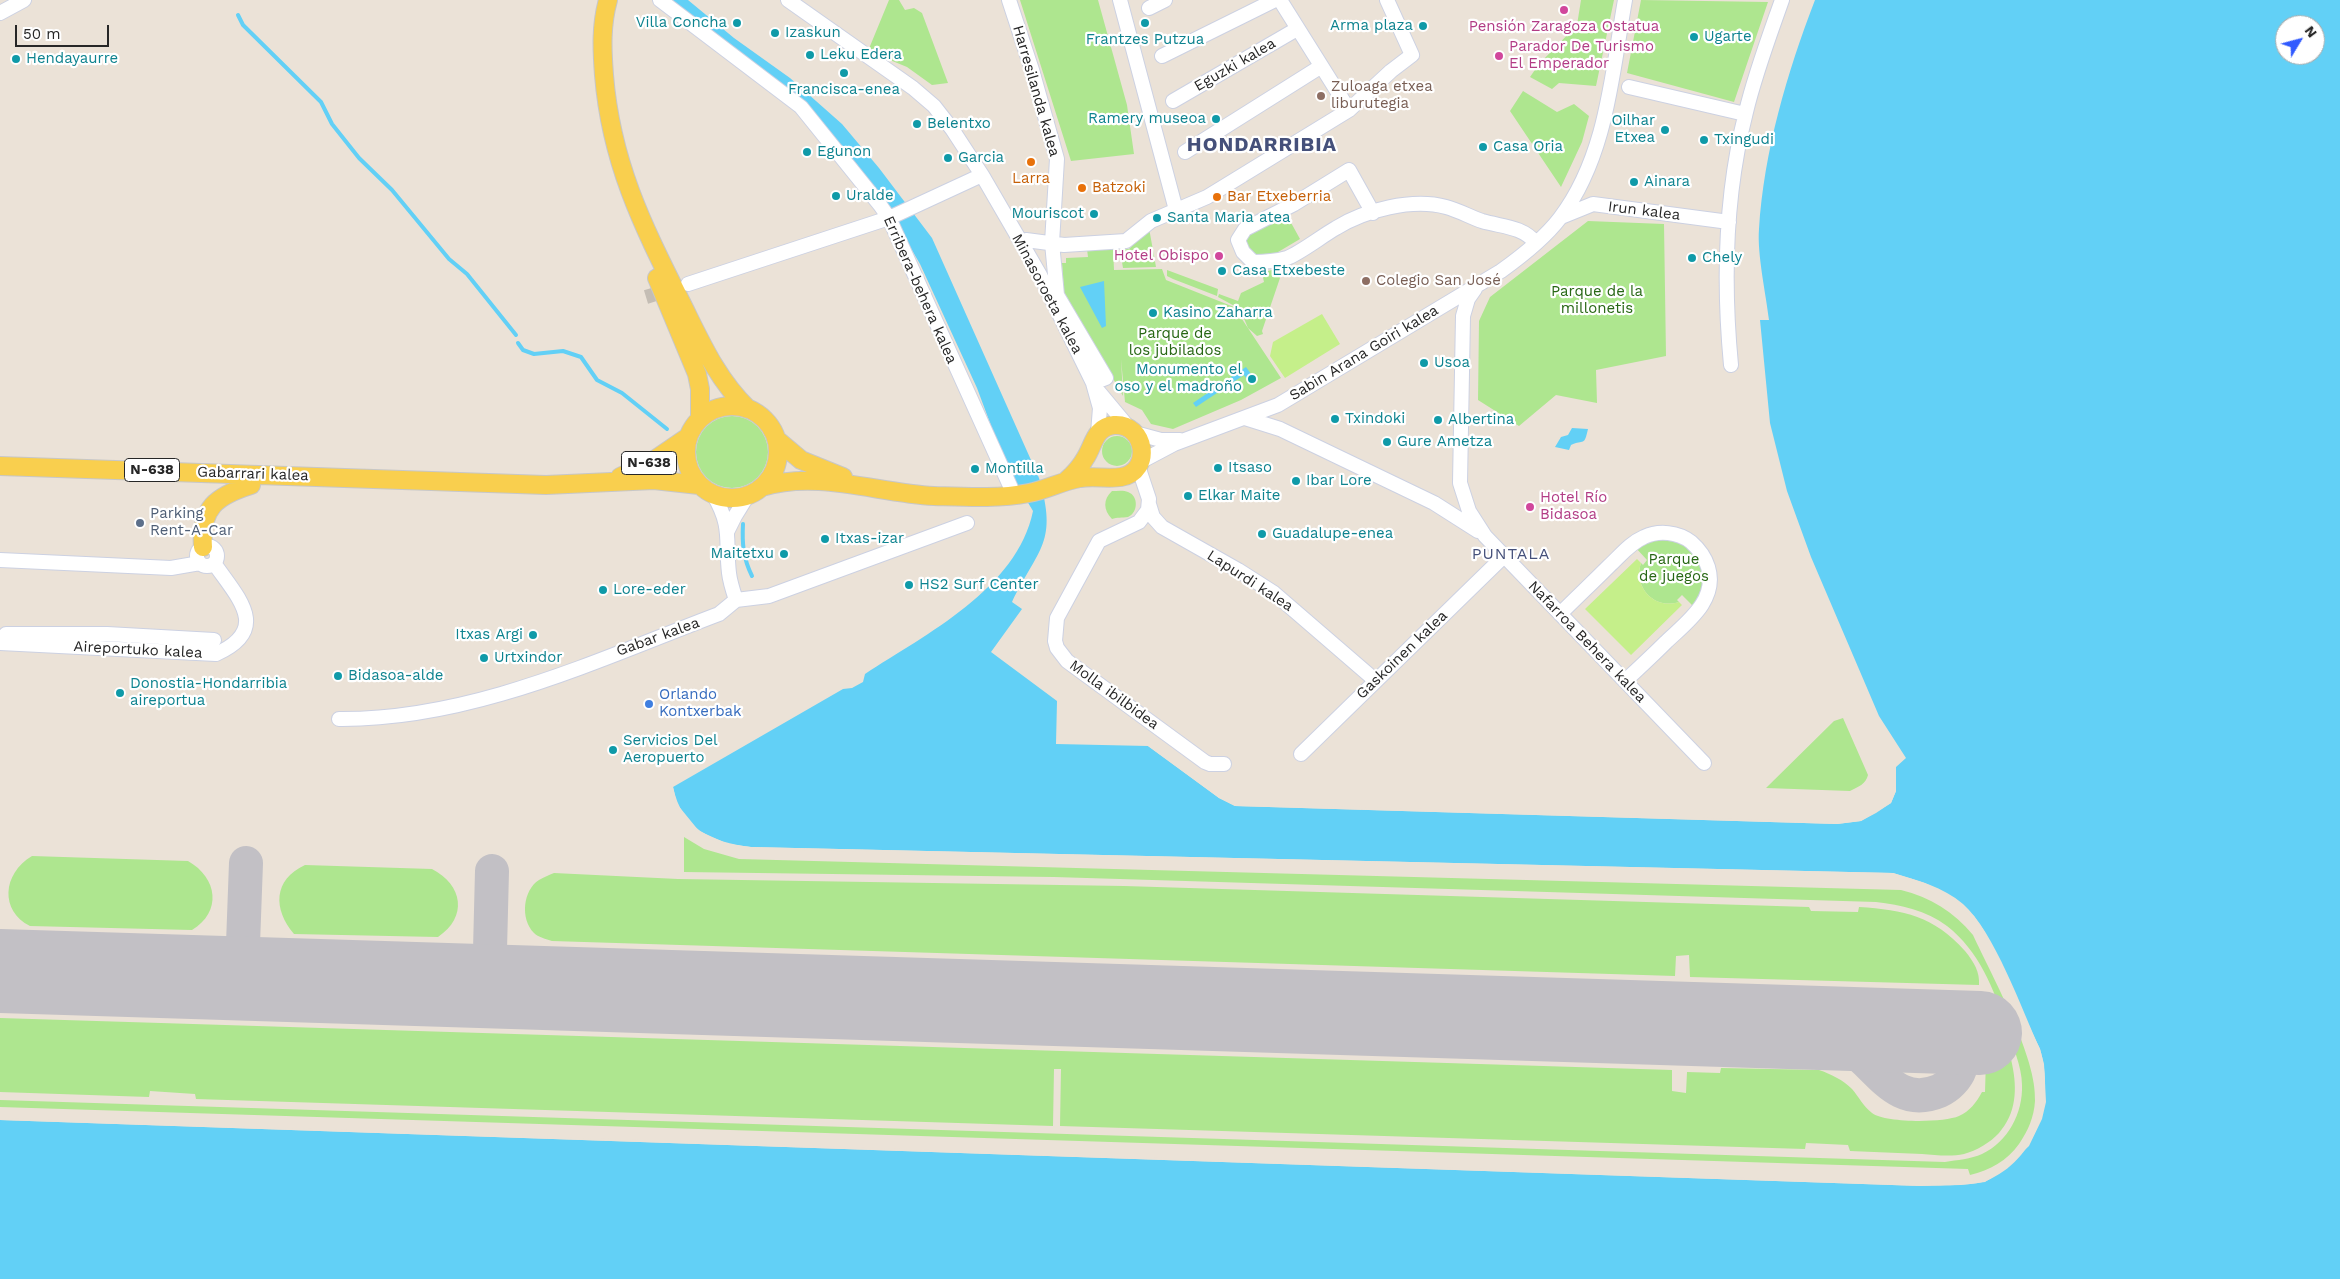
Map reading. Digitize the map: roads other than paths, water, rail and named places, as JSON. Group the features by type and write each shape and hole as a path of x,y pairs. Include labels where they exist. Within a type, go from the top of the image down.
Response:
{"main road":[{"path":"597,0 594,39 599,92 610,151 623,194 697,374 700,389 700,419"},
{"path":"608,0 601,39 606,99 616,151 629,192 643,226 713,366 729,389 748,409 768,424 776,439 801,460 815,467 889,490"},
{"name":"N-638","path":"607,481 650,463 688,437 700,419 718,408 728,406 748,409"},
{"path":"755,491 802,480 933,496 1008,492 1031,493 1067,480 1130,474 1139,464 1142,447 1132,431 1113,425 1094,441 1081,466 1067,480"},
{"name":"N-638","path":"688,437 686,458 688,468 706,490"},
{"path":"755,491 768,481 776,465 776,439"},
{"path":"1094,441 1091,456 1097,468 1116,476"},
{"name":"Gabarrari kalea","path":"0,466 249,473 356,479 546,485 607,481"},
{"name":"Gabarrari kalea","path":"0,477 250,485 356,479"},
{"name":"N-638","path":"607,481 654,480 706,490 730,498 755,491"},
{"path":"206,558 203,524 211,506 221,497 250,485"}],"street":[{"path":"0,13 24,0"},
{"name":"Erribera-behera kalea","path":"660,0 801,107 890,217 1008,492"},
{"name":"Minasoroeta kalea","path":"788,0 924,96 944,117 982,175 1021,242 1093,384 1132,431"},
{"name":"Harresilanda kalea","path":"1009,0 1032,70 1057,158 1052,243 1058,295 1106,378 1093,384"},
{"path":"1120,0 1176,210"},
{"path":"1149,8 1165,0"},
{"path":"1162,56 1275,0"},
{"path":"1280,0 1320,68 1349,110"},
{"path":"1021,242 1026,240 1064,245 1126,241 1151,221 1207,197 1349,110 1391,71 1412,55 1388,0"},
{"name":"Sabin Arana Goiri kalea","path":"1139,464 1186,440 1245,418 1294,396 1501,271 1536,243 1561,217 1580,185 1596,149 1605,111 1625,0"},
{"path":"1731,365 1726,313 1729,222 1745,114 1782,0"},
{"name":"Eguzki kalea","path":"1172,101 1297,29"},
{"path":"1185,152 1320,68"},
{"path":"1630,87 1745,114"},
{"path":"1373,213 1348,170 1245,229 1238,240 1243,252 1253,262 1288,258 1353,218 1373,213 1384,209 1420,204 1446,207 1468,216 1517,228 1528,233 1536,243"},
{"path":"688,284 890,217 982,175"},
{"name":"Irun kalea","path":"1561,217 1593,204 1729,222"},
{"name":"Nafarroa Behera kalea","path":"1477,286 1468,299 1463,316 1460,483 1470,511 1485,536 1704,763"},
{"name":"Minasoroeta kalea","path":"1093,384 1100,408 1094,441"},
{"path":"1245,418 1280,429 1434,503 1460,518 1485,536"},
{"name":"Sabin Arana Goiri kalea","path":"1132,431 1161,440 1186,440"},
{"path":"1139,464 1148,503"},
{"path":"1116,476 1148,503"},
{"path":"1434,503 1443,503 1452,499 1458,492 1460,483"},
{"path":"706,490 724,515 728,530 729,574 736,600 769,596 967,523"},
{"path":"728,530 735,516 755,491"},
{"name":"Lapurdi kalea","path":"1148,503 1153,517 1162,526 1274,593 1376,681"},
{"name":"Molla ibilbidea","path":"1148,503 1139,522 1099,541 1057,618 1055,641 1066,661 1205,762 1224,764"},
{"path":"1560,614 1630,546 1645,536 1663,533 1672,534 1689,541 1696,547 1705,560 1709,571 1710,580 1706,598 1696,613 1625,682"},
{"name":"Gaskoinen kalea","path":"1301,754 1504,556"},
{"path":"0,560 171,568 206,558"},
{"name":"Aireportuko kalea","path":"0,643 216,654 226,649 243,633 247,621 245,608 206,558"},
{"name":"Gabar kalea","path":"340,719 376,719 472,703 530,685 719,614 736,600"},
{"name":"Aireportuko kalea","path":"0,634 107,634 214,640"}],"water":[{"path":"668,0 688,0 734,38 790,78 842,124 879,168 932,238 1039,478 1047,517 1043,544 1012,602 1022,609 991,652 1057,701 1056,744 1148,746 1219,798 1235,806 1837,824 1861,821 1891,803 1896,791 1896,767 1906,758 1879,716 1811,557 1787,491 1770,423 1760,320 1769,320 1759,250 1762,200 1778,113 1795,56 1815,0 2340,0 2340,1279 0,1279 0,1120 1921,1186 1980,1183 2004,1171 2018,1159 2038,1126 2045,1088 2044,1068 2040,1049 2016,993 1986,933 1963,904 1947,893 1930,885 1893,873 751,847 723,841 700,831 683,813 673,787 843,689 852,688 863,682 865,674 915,643 966,607 1009,564 1024,539 1033,511 1006,466 977,388 920,264 885,204 856,163 816,118"},
{"path":"1104,281 1106,326 1102,328 1080,287"},
{"path":"1246,367 1256,381 1251,385 1244,375 1196,407 1193,403"},
{"path":"1572,428 1588,429 1583,442 1571,445 1569,450 1555,447 1561,437 1568,435"}],"waterway":[{"path":"238,15 243,25 321,102 332,124 359,158 392,190 449,259 467,274 516,335"},
{"path":"518,343 523,350 534,354 563,351 581,357 597,380 622,393 667,429"},
{"path":"743,524 744,550 752,576"}],"tunnel":[{"path":"646,297 672,289"}],"place":[{"name":"Pensión Zaragoza Ostatua","path":"1564,10"},
{"name":"Villa Concha","path":"737,23"},
{"name":"Frantzes Putzua","path":"1145,23"},
{"name":"Arma plaza","path":"1423,26"},
{"name":"Izaskun","path":"775,33"},
{"name":"Ugarte","path":"1694,37"},
{"name":"Leku Edera","path":"810,55"},
{"name":"Parador De Turismo El Emperador","path":"1499,56"},
{"name":"Hendayaurre","path":"16,59"},
{"name":"Francisca-enea","path":"844,73"},
{"name":"Zuloaga etxea liburutegia","path":"1321,96"},
{"name":"Ramery museoa","path":"1216,119"},
{"name":"Belentxo","path":"917,124"},
{"name":"Oilhar Etxea","path":"1665,130"},
{"name":"Txingudi","path":"1704,140"},
{"name":"Casa Oria","path":"1483,147"},
{"name":"Egunon","path":"807,152"},
{"name":"Garcia","path":"948,158"},
{"name":"Larra","path":"1031,162"},
{"name":"Ainara","path":"1634,182"},
{"name":"Batzoki","path":"1082,188"},
{"name":"Uralde","path":"836,196"},
{"name":"Bar Etxeberria","path":"1217,197"},
{"name":"Mouriscot","path":"1094,214"},
{"name":"Santa Maria atea","path":"1157,218"},
{"name":"Hotel Obispo","path":"1219,256"},
{"name":"Chely","path":"1692,258"},
{"name":"Casa Etxebeste","path":"1222,271"},
{"name":"Colegio San José","path":"1366,281"},
{"name":"Kasino Zaharra","path":"1153,313"},
{"name":"Usoa","path":"1424,363"},
{"name":"Monumento el oso y el madroño","path":"1252,379"},
{"name":"Txindoki","path":"1335,419"},
{"name":"Albertina","path":"1438,420"},
{"name":"Gure Ametza","path":"1387,442"},
{"name":"Itsaso","path":"1218,468"},
{"name":"Montilla","path":"975,469"},
{"name":"Ibar Lore","path":"1296,481"},
{"name":"Elkar Maite","path":"1188,496"},
{"name":"Hotel Río Bidasoa","path":"1530,507"},
{"name":"Parking Rent-A-Car","path":"140,523"},
{"name":"Guadalupe-enea","path":"1262,534"},
{"name":"Itxas-izar","path":"825,539"},
{"name":"Maitetxu","path":"784,554"},
{"name":"HS2 Surf Center","path":"909,585"},
{"name":"Lore-eder","path":"603,590"},
{"name":"Itxas Argi","path":"533,635"},
{"name":"Urtxindor","path":"484,658"},
{"name":"Bidasoa-alde","path":"338,676"},
{"name":"Donostia-Hondarribia aireportua","path":"120,693"},
{"name":"Orlando Kontxerbak","path":"649,704"},
{"name":"Servicios Del Aeropuerto","path":"613,750"}],"district":[{"name":"HONDARRIBIA","path":"1262,145"},
{"name":"PUNTALA","path":"1511,554"}],"park label":[{"name":"Parque de la millonetis","path":"1597,300"},
{"name":"Parque de los jubilados","path":"1175,342"},
{"name":"Parque de juegos","path":"1674,568"}]}
